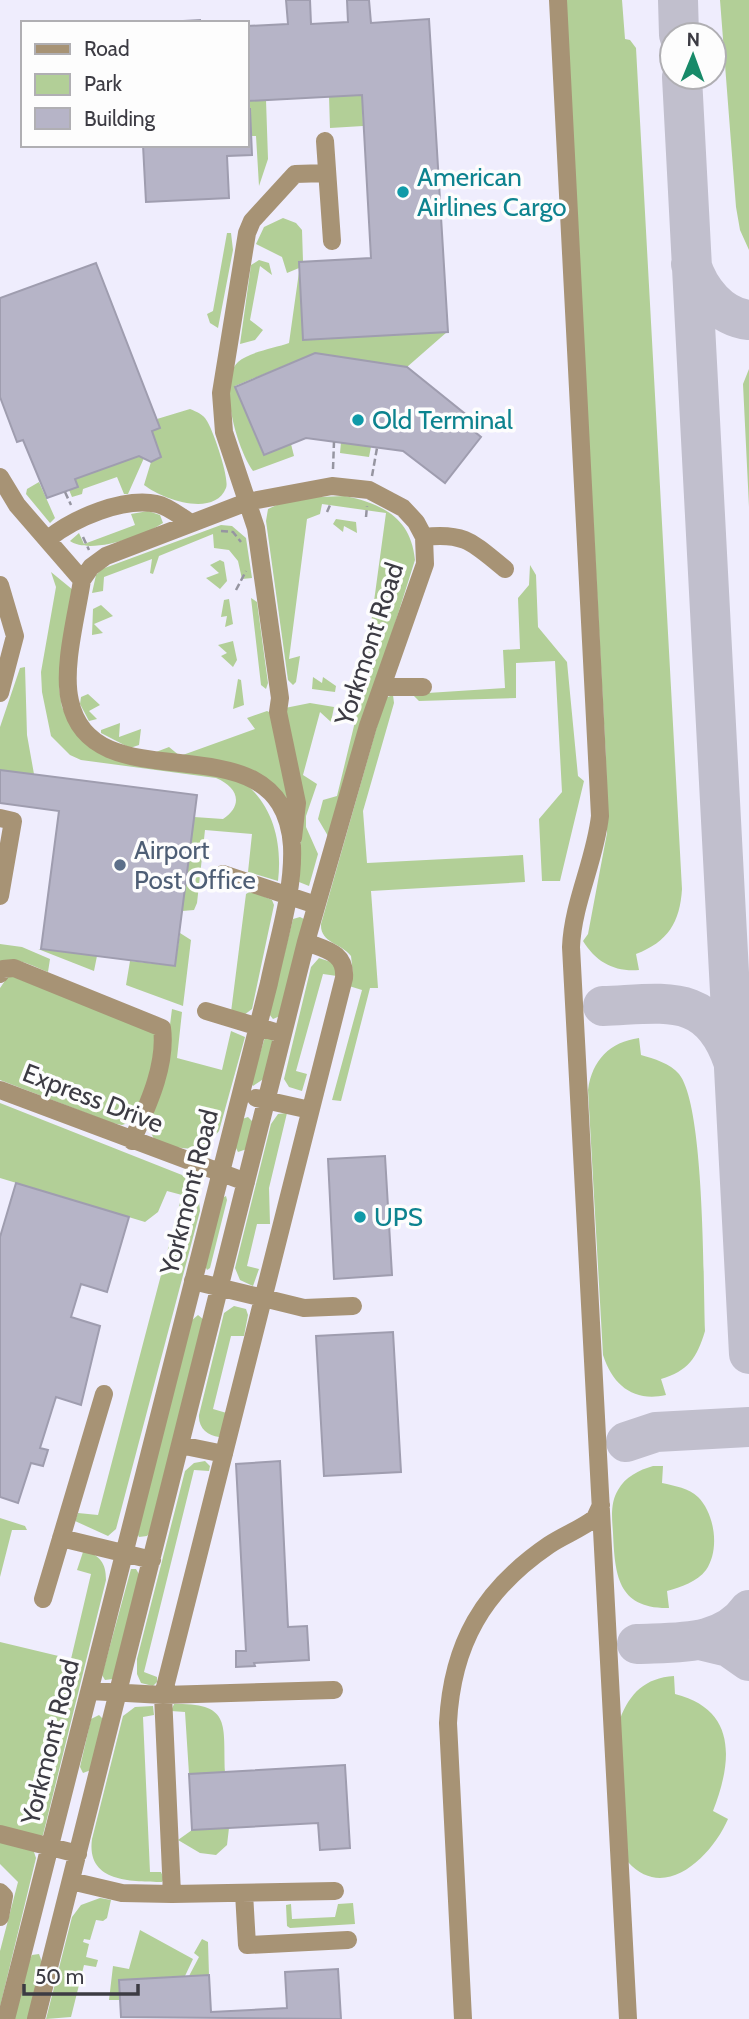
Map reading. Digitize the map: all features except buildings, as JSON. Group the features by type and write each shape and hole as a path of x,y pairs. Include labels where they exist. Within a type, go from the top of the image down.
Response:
{"street":[{"path":"558,0 600,816 597,847 575,919 571,947 628,2019"},
{"path":"325,141 332,241"},
{"path":"292,845 297,803 278,712 280,698 256,528 224,432 221,393 247,233 252,221 295,174 327,173"},
{"path":"0,477 18,505 82,580"},
{"name":"Yorkmont Road","path":"6,2019 257,1027 287,895 292,845 282,809 269,790 253,777 232,770 139,757 109,749 89,738 72,709 68,684 82,580 91,567 106,556 247,502 332,486 369,490 403,508 416,522 424,537 425,564 382,687 306,942 36,2019"},
{"path":"48,539 77,521 128,504 159,504 191,523"},
{"path":"424,537 450,534 472,542 505,569"},
{"path":"0,585 15,636 0,693"},
{"path":"382,687 423,687"},
{"path":"0,818 13,821 0,896"},
{"path":"223,874 316,905"},
{"path":"172,1894 163,1695 345,965 337,953 306,942"},
{"path":"0,974 3,969 14,968 162,1028 164,1041 157,1076 132,1141"},
{"path":"206,1011 282,1034"},
{"name":"Express Drive","path":"0,1090 246,1182"},
{"path":"240,1095 310,1110"},
{"path":"193,1282 304,1308 353,1306"},
{"path":"43,1599 104,1394"},
{"path":"180,1445 224,1454"},
{"path":"463,2019 448,1723 450,1686 458,1656 479,1612 498,1587 522,1564 596,1518 601,1505"},
{"path":"61,1538 152,1560"},
{"path":"90,1691 118,1695 163,1695 334,1690"},
{"path":"0,1834 78,1854"},
{"path":"71,1881 122,1893 335,1891"},
{"path":"0,1892 4,1896 0,1917"},
{"path":"244,1893 247,1945 348,1940"}],"path":[{"path":"327,512 332,500"}],"green space":[{"path":"565,0 622,0 625,39 630,40 636,48 682,889 675,921 670,929 656,943 636,954 639,970 606,964 594,955 583,941 588,934 607,833 606,760"},
{"path":"720,0 749,0 749,250 740,230 736,207 727,91 728,21 722,21"},
{"path":"362,95 363,126 330,128 329,96"},
{"path":"266,100 268,159 259,186 256,136 251,136 249,101"},
{"path":"283,218 296,223 302,230 303,261 299,262 299,268 287,273 282,257 256,244 264,227"},
{"path":"227,233 231,233 233,250 218,328 210,323 207,314 213,311"},
{"path":"259,260 269,263 272,275 260,266 250,320 263,330 255,340 240,344 251,265"},
{"path":"299,272 304,340 447,332 407,367 315,353 235,386 263,454 291,444 294,456 253,471 241,448 232,416 229,385 232,372 238,362 249,356 289,343"},
{"path":"749,369 749,507 743,384"},
{"path":"190,409 207,421 217,444 227,483 220,497 200,504 163,496 144,485 151,462 161,457 152,431 160,428 157,419"},
{"path":"341,442 371,447 369,457 340,453"},
{"path":"139,456 144,458 128,494 124,494 117,477 83,489 82,494 72,497 69,490 78,487 75,479"},
{"path":"39,482 55,518 50,523 26,494 27,489"},
{"path":"345,496 371,503 393,515 408,533 415,560 328,836 318,819 323,800 337,796 361,697 386,513 322,504 320,514 307,519 289,659 300,656 296,682 293,685 288,680 266,521 268,509 292,498"},
{"path":"148,511 160,515 163,523 130,538 103,545 79,545 70,541 79,533 84,544 135,525 131,514"},
{"path":"336,519 356,522 357,533 344,526 343,532 333,524"},
{"path":"221,525 232,526 246,538 252,578 242,579 238,561 229,550 214,548 213,534 159,556 153,574 150,573 152,559 104,577 103,591 92,593 96,575 102,569"},
{"path":"220,560 224,562 227,581 220,589 206,578 219,573 210,565"},
{"path":"530,565 536,575 538,627 567,662 578,776 584,781 560,881 542,881 539,819 562,792 555,661 516,663 516,698 419,701 412,694 505,688 503,650 520,649 518,598 529,585"},
{"path":"51,572 73,590 59,688 62,707 73,729 85,743 108,757 233,775 246,784 257,795 272,820 278,850 278,881 248,872 252,834 205,830 197,903 194,910 182,911 194,817 223,819 234,808 236,797 233,791 216,778 81,760 70,755 51,736 41,672 56,587"},
{"path":"251,598 257,602 268,683 266,689 261,685"},
{"path":"229,599 233,624 225,627 227,616 221,617 224,600"},
{"path":"101,605 113,616 94,624 103,633 92,635 93,609"},
{"path":"233,641 237,660 233,667 221,656 227,653 218,645"},
{"path":"25,667 27,735 34,774 0,770 0,727 20,668"},
{"path":"313,677 322,683 323,677 336,686 335,692 312,689"},
{"path":"238,679 241,680 244,705 233,709"},
{"path":"88,694 100,705 89,711 97,719 89,721 80,704 81,697"},
{"path":"393,695 394,703 363,811 367,863 523,855 525,882 371,891 378,988 370,988 341,1101 332,1100 362,990 349,986 353,974 351,956 327,939 321,924 385,698"},
{"path":"310,703 334,707 331,722 320,712 303,775 317,784 306,816 306,827 318,854 309,886 299,882 301,830 285,708"},
{"path":"267,711 271,713 289,806 261,778 246,770 214,762 158,756 156,752 169,747 180,756 255,729 247,718"},
{"path":"120,723 119,737 141,729 139,745 130,748 101,733 101,730"},
{"path":"251,891 272,900 274,905 252,1009 244,1015 231,1012 246,894"},
{"path":"293,919 304,919 280,1016 273,1019 269,1014"},
{"path":"180,933 191,940 183,1006 126,985 130,961 175,966"},
{"path":"0,944 22,947 50,959 48,972 18,961 0,963"},
{"path":"38,949 97,956 94,971"},
{"path":"319,958 334,963 337,976 323,974 296,1071 307,1074 302,1091 289,1087 284,1079 311,967"},
{"path":"9,975 158,1034 148,1086 131,1122 122,1125 112,1123 0,1080 0,988"},
{"path":"172,1009 182,1012 177,1058 222,1070 231,1031 245,1037 219,1131 212,1139 197,1147 181,1148 154,1139 147,1125 165,1064"},
{"path":"265,1037 273,1039 265,1078 253,1086 251,1083"},
{"path":"639,1038 641,1055 675,1070 688,1092 698,1156 703,1237 705,1331 699,1349 690,1362 678,1372 661,1379 666,1395 655,1397 635,1394 626,1389 613,1375 603,1355 588,1090 598,1061 604,1054 619,1044"},
{"path":"0,1103 182,1175 198,1190 200,1211 116,1529 108,1536 75,1521 78,1513 98,1515 182,1195 167,1191 158,1212 145,1222 0,1178"},
{"path":"287,1113 269,1188 270,1224 257,1224 247,1266 259,1269 253,1286 240,1280 235,1268 271,1124 278,1114"},
{"path":"248,1117 254,1123 247,1149 238,1152 235,1146 242,1119"},
{"path":"226,1196 210,1268 207,1270 205,1266 222,1198"},
{"path":"234,1306 246,1309 248,1315 244,1336 231,1336 213,1409 230,1414 219,1437 204,1430 199,1415 224,1313"},
{"path":"198,1315 204,1320 151,1531 147,1536 139,1537 137,1533 191,1321"},
{"path":"205,1461 210,1466 209,1471 194,1470 144,1672 157,1677 157,1682 153,1686 141,1683 137,1674 137,1659 185,1471 194,1463"},
{"path":"653,1466 663,1466 662,1483 686,1489 698,1497 704,1504 714,1532 713,1553 706,1570 693,1581 667,1591 669,1608 652,1607 629,1596 622,1586 615,1562 612,1517 615,1495 628,1478"},
{"path":"0,1518 25,1526 27,1530 12,1530 0,1577"},
{"path":"84,1549 101,1561 106,1580 43,1835 40,1838 0,1830 0,1642 71,1659 91,1574 77,1570"},
{"path":"131,1569 136,1569 140,1576 113,1679 105,1680 102,1675"},
{"path":"674,1676 675,1694 696,1702 710,1712 720,1725 725,1740 726,1757 713,1811 728,1819 721,1833 699,1860 672,1876 657,1878 642,1873 628,1862 620,1719 640,1688 655,1680"},
{"path":"174,1704 206,1707 215,1712 221,1720 225,1772 189,1774 185,1712 171,1711"},
{"path":"153,1706 154,1715 143,1717 150,1872 161,1872 164,1879 162,1882 125,1880 104,1872 96,1864 92,1853 92,1839 123,1716 135,1707"},
{"path":"99,1715 103,1719 91,1770 83,1773 80,1767 91,1719"},
{"path":"229,1828 227,1845 216,1855 200,1853 178,1840 192,1830"},
{"path":"0,1839 33,1849 36,1858 0,2007 0,1951 18,1882 0,1864"},
{"path":"100,1898 111,1900 107,1918 103,1921 96,1920 90,1940 84,1939 83,1942 89,1944 86,1957 98,1960 96,1967 84,1965 71,2017 46,2019 72,1917 81,1905"},
{"path":"353,1903 355,1924 287,1926 286,1905 291,1904 292,1919 335,1917 338,1904"},
{"path":"140,1930 193,1959 185,1976 120,1980 120,2000 109,2000 113,1966 129,1969"},
{"path":"202,1939 208,1942 209,1975 189,1976 199,1957 194,1953"},
{"path":"39,1954 42,1962 28,2019 14,2019 28,1963 32,1955"}],"taxiway":[{"path":"678,0 679,21"},
{"path":"683,91 749,1354"},
{"path":"691,264 699,283 712,301 729,314 749,320"},
{"path":"603,1006 665,1004 697,1012 711,1023 723,1038 733,1061"},
{"path":"626,1442 656,1432 749,1427"},
{"path":"637,1644 683,1642 713,1636 739,1622 749,1610"},
{"path":"700,1640 729,1647 749,1661"}],"place":[{"name":"American Airlines Cargo","path":"403,192"},
{"name":"Old Terminal","path":"358,420"},
{"name":"Airport Post Office","path":"120,865"},
{"name":"UPS","path":"360,1217"}]}
